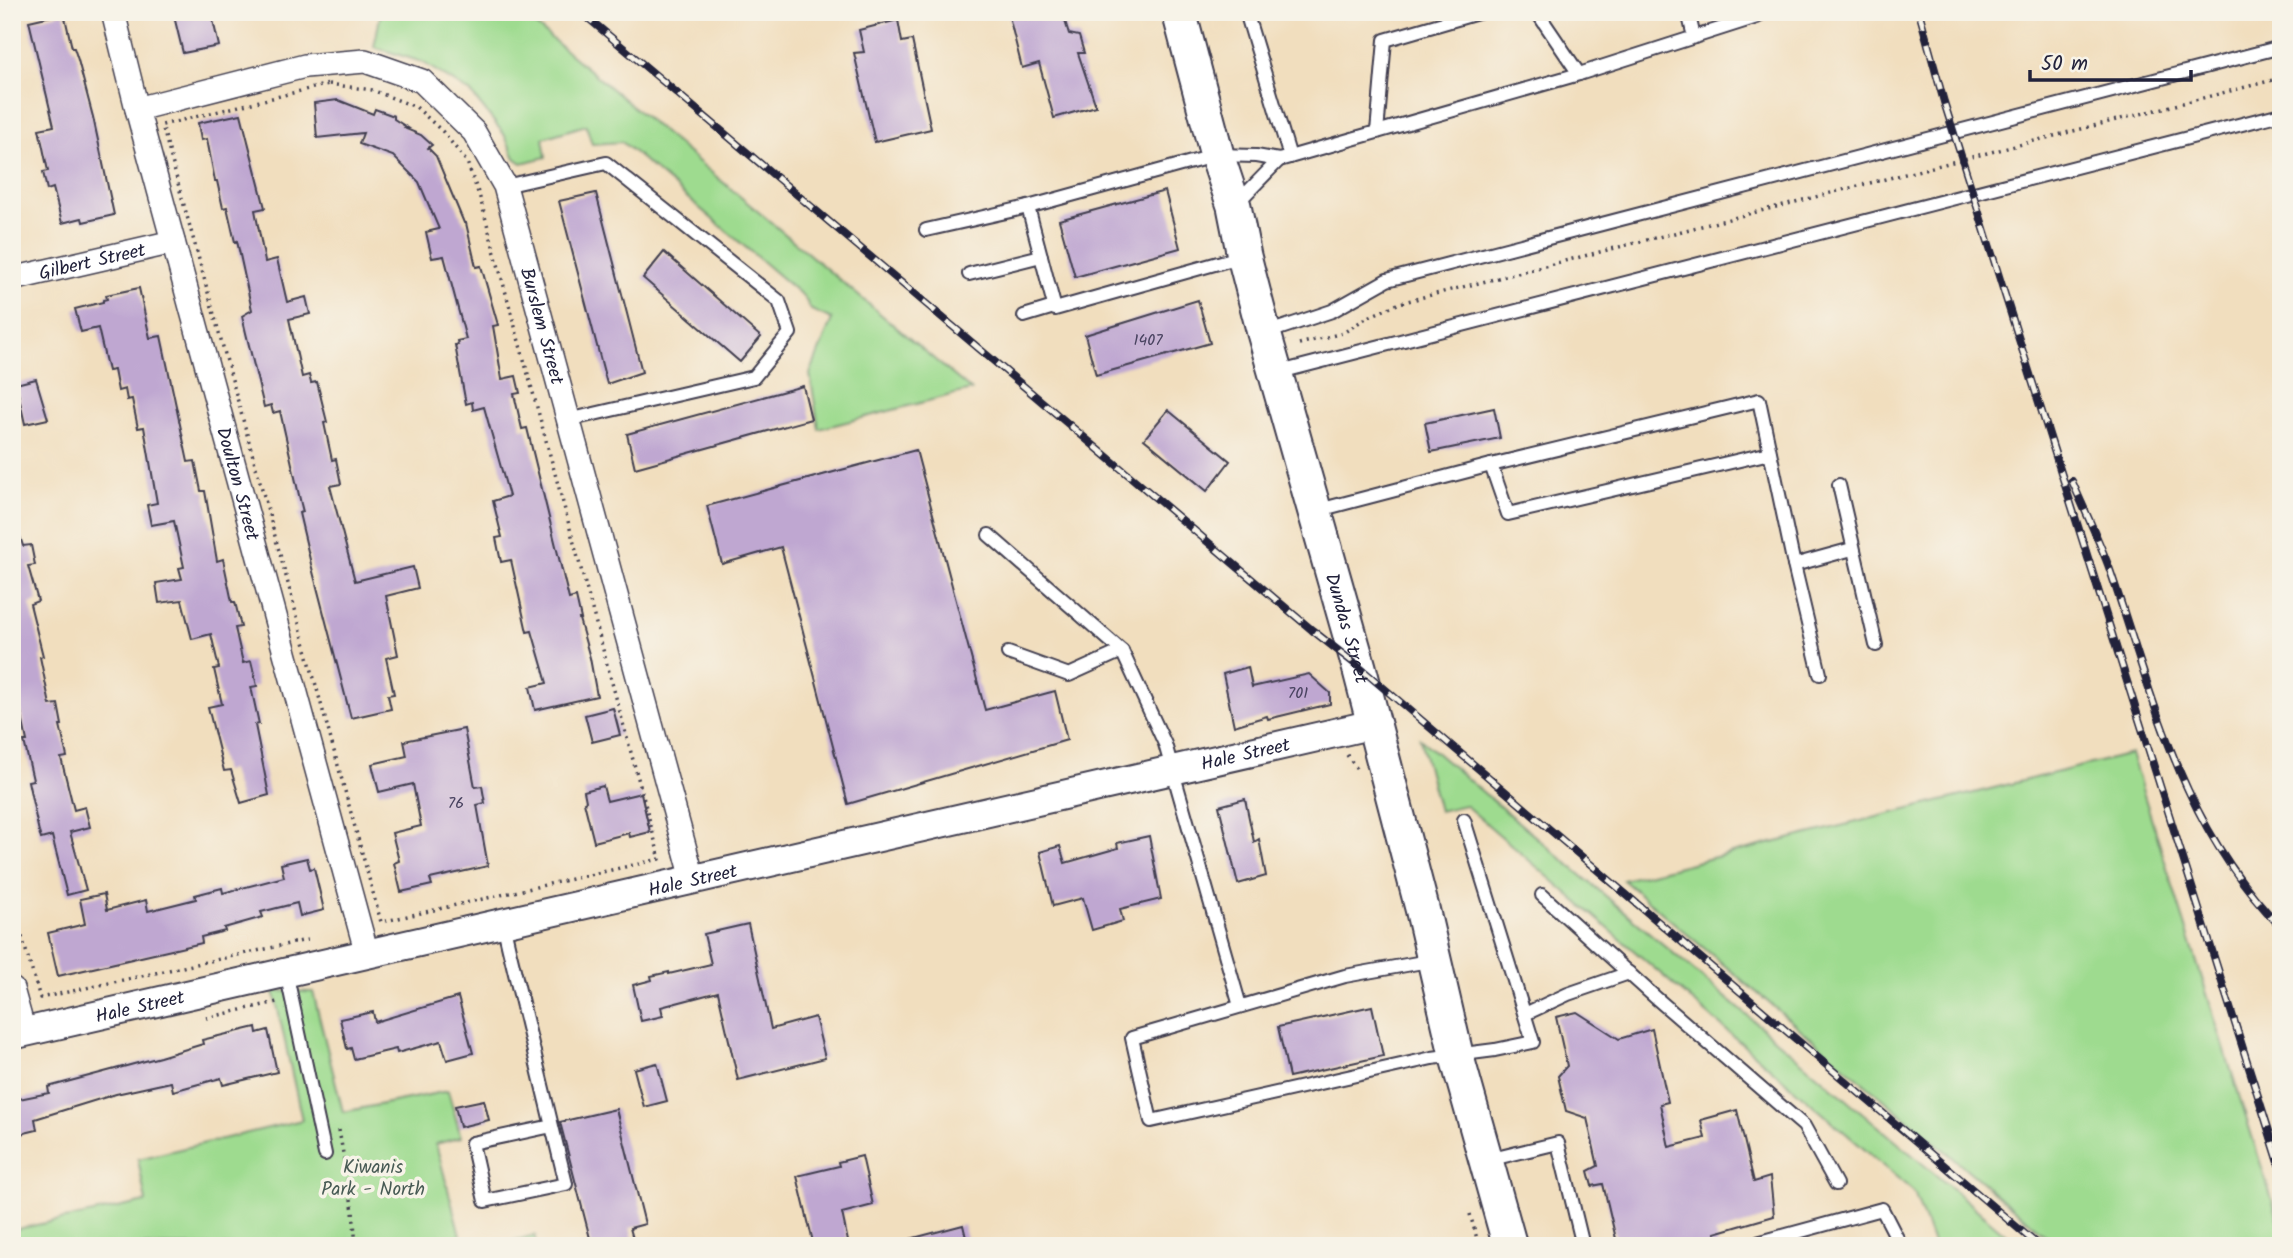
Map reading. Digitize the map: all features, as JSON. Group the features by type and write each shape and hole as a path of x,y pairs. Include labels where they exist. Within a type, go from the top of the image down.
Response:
{"main road":[{"name":"Dundas Street","path":"1179,12 1217,155 1234,206 1264,333 1374,724 1435,960 1456,1054 1510,1246"}],"street":[{"name":"Doulton Street","path":"113,12 367,954"},
{"name":"Burslem Street","path":"137,109 305,66 365,61 422,81 474,132 505,186 694,879"},
{"name":"Gilbert Street","path":"12,279 173,242"},
{"name":"Hale Street","path":"18,1034 1374,724"},
{"path":"12,989 18,1034"}],"lane":[{"path":"1246,12 1284,158"},
{"path":"1377,132 1385,40 1481,12"},
{"path":"1537,12 1579,74"},
{"path":"1688,12 1694,37"},
{"path":"926,230 1028,207 1217,155 1284,158 1579,74 1757,17 1756,12"},
{"path":"1264,333 1332,311 1387,280 2281,47"},
{"path":"1276,373 2281,114"},
{"path":"1234,206 1284,158"},
{"path":"505,186 606,163 779,301 790,333 754,377 568,420"},
{"path":"1028,207 1054,307"},
{"path":"969,274 1041,256"},
{"path":"1024,316 1244,256"},
{"path":"1314,511 1491,464 1759,400 1820,674"},
{"path":"1491,464 1508,514 1770,453"},
{"path":"1839,485 1876,645"},
{"path":"989,535 1122,651 1165,744 1240,1006"},
{"path":"1794,565 1852,549"},
{"path":"1008,653 1069,675 1122,651"},
{"path":"1435,960 1345,976 1132,1038 1151,1121 1456,1054 1533,1042 1464,820"},
{"path":"1542,895 1804,1126 1836,1184"},
{"path":"503,923 552,1126 566,1184 485,1202 472,1143 552,1126"},
{"path":"286,972 325,1154"},
{"path":"1525,1014 1568,994 1629,973"},
{"path":"1486,1160 1558,1143 1583,1246"},
{"path":"1746,1246 1882,1209 1902,1246"}],"path":[{"path":"1299,344 1343,333 1366,318 1400,303 2281,78"},
{"path":"329,84 372,90 416,107 443,132 467,162 481,198 660,859 504,895 381,922 162,125 329,84"},
{"path":"12,903 40,998 312,939"}],"green space":[{"path":"381,12 520,12 971,390 819,429 810,374 832,319 811,310 804,297 622,142 592,144 586,125 543,138 546,157 522,163 515,158 504,134 471,93 422,62 374,47"},
{"path":"1420,739 2020,1246 1934,1246 1914,1192 1465,805 1439,811"},
{"path":"2131,754 2281,1228 2281,1246 2058,1246 1623,880"},
{"name":"Kiwanis Park - North","path":"274,991 313,992 343,1112 448,1091 461,1137 436,1144 463,1246 12,1246 12,1230 146,1202 138,1159 302,1120"},
{"path":"535,1235 537,1246 494,1246"}],"building":[{"path":"173,12 211,12 219,46 183,53"},
{"path":"1008,12 1057,12 1058,17 1065,21 1069,34 1079,36 1084,53 1078,53 1096,106 1054,118 1039,63 1022,68"},
{"path":"64,13 93,117 114,215 83,222 82,218 62,223 53,188 47,190 43,172 48,171 39,129 54,126 29,21"},
{"path":"898,20 902,42 912,40 931,129 875,142 854,53 864,52 859,30"},
{"path":"338,100 373,114 375,109 394,116 394,119 408,128 406,129 421,135 432,145 428,148 436,156 466,223 476,267 481,266 498,325 493,326 502,379 516,376 520,393 514,394 522,429 527,428 569,599 576,597 597,696 535,710 530,687 547,683 532,631 527,632 511,560 501,562 496,538 502,537 493,501 509,496 484,407 473,410 472,402 466,404 455,345 458,345 457,341 466,339 444,256 432,258 426,232 439,229 419,182 393,156 359,144 363,133 317,138 314,103"},
{"path":"241,114 265,208 255,210 265,262 277,259 287,302 306,297 310,314 289,319 302,377 309,375 311,383 317,382 327,422 324,423 332,460 336,459 341,484 330,486 355,581 413,567 418,588 386,596 398,655 386,658 394,694 388,695 391,709 351,718 299,513 303,512 280,411 273,413 271,405 264,407 246,333 242,316 252,310 237,241 235,242 227,207 223,208 215,181 207,139 201,140 198,123"},
{"path":"1165,191 1180,248 1075,277 1059,220"},
{"path":"596,193 642,372 607,384 559,201"},
{"path":"664,252 761,337 740,362 643,278"},
{"path":"139,288 150,338 161,336 188,462 195,461 201,491 205,491 217,561 223,559 232,602 235,602 241,627 235,628 243,663 251,661 257,686 251,687 259,724 255,725 269,795 241,803 231,770 224,771 208,707 222,704 214,669 219,668 211,634 192,639 182,600 159,603 156,583 182,579 179,568 184,567 174,521 151,525 147,505 157,503 144,427 138,428 132,399 127,400 125,389 118,391 114,370 108,371 98,328 81,332 75,309 103,302 107,299 106,295"},
{"path":"1198,300 1210,343 1096,375 1085,335"},
{"path":"36,379 48,419 25,424 16,384"},
{"path":"803,386 811,419 635,468 627,434"},
{"path":"1494,408 1500,438 1431,452 1425,423"},
{"path":"1168,410 1230,461 1207,491 1144,439"},
{"path":"916,450 985,710 1055,691 1067,740 848,804 781,547 722,564 707,506"},
{"path":"17,527 23,546 31,545 35,565 28,566 38,601 30,604 43,656 40,657 50,705 58,704 67,757 61,758 74,810 85,807 90,827 70,832 86,890 67,895 52,836 41,839 39,832 28,781 33,780 24,741 27,741 17,693 12,691 12,528"},
{"path":"1248,667 1252,687 1309,674 1330,693 1330,704 1268,719 1267,716 1234,726 1223,674"},
{"path":"613,708 620,735 592,742 585,715"},
{"path":"464,729 475,787 482,786 485,803 477,805 488,866 430,879 432,885 401,892 394,863 399,861 392,833 421,826 413,784 379,792 372,764 407,756 404,741"},
{"path":"603,786 607,801 641,793 650,832 630,837 629,833 594,842 584,802 584,791"},
{"path":"1245,799 1254,842 1259,839 1266,876 1238,884 1219,806"},
{"path":"1149,836 1161,899 1120,909 1123,921 1092,930 1083,898 1053,906 1040,852 1060,846 1065,863 1118,848 1117,843"},
{"path":"307,858 310,869 314,868 324,910 300,916 297,903 261,912 263,917 201,937 202,943 58,976 48,933 85,924 80,899 104,894 107,910 146,900 148,911 196,899 195,895 222,888 223,893 284,877 281,864"},
{"path":"748,924 771,1029 815,1017 825,1058 738,1080 718,992 661,1007 663,1016 641,1021 633,985 652,980 651,976 711,964 704,934"},
{"path":"458,997 473,1053 447,1060 441,1041 397,1053 396,1049 354,1059 351,1048 347,1049 340,1019 373,1012 375,1022"},
{"path":"1372,1006 1383,1056 1289,1077 1278,1027"},
{"path":"1577,1012 1619,1039 1652,1029 1668,1102 1660,1104 1669,1147 1705,1138 1701,1120 1737,1110 1754,1182 1770,1177 1774,1216 1715,1233 1718,1246 1632,1246 1631,1240 1617,1243 1603,1184 1592,1186 1588,1171 1598,1166 1587,1118 1566,1111 1558,1076 1567,1066 1556,1017"},
{"path":"256,1027 257,1033 268,1030 277,1072 223,1085 221,1078 173,1091 171,1082 116,1094 35,1119 37,1130 16,1135 12,1120 12,1111 17,1110 14,1100 49,1093 48,1087 203,1044 202,1040"},
{"path":"657,1063 667,1101 644,1107 634,1069"},
{"path":"484,1100 489,1120 460,1127 455,1106"},
{"path":"616,1109 645,1224 630,1228 635,1246 592,1246 560,1122"},
{"path":"862,1156 873,1205 842,1213 849,1246 814,1246 797,1176 839,1166 838,1162"},
{"path":"963,1225 968,1246 907,1246 906,1240"}],"railway":[{"path":"581,12 1359,667 2039,1246"},
{"path":"1919,12 1944,102 2281,1169"},
{"path":"2072,481 2110,570 2157,713 2194,803 2218,846 2246,887 2281,927"}]}
